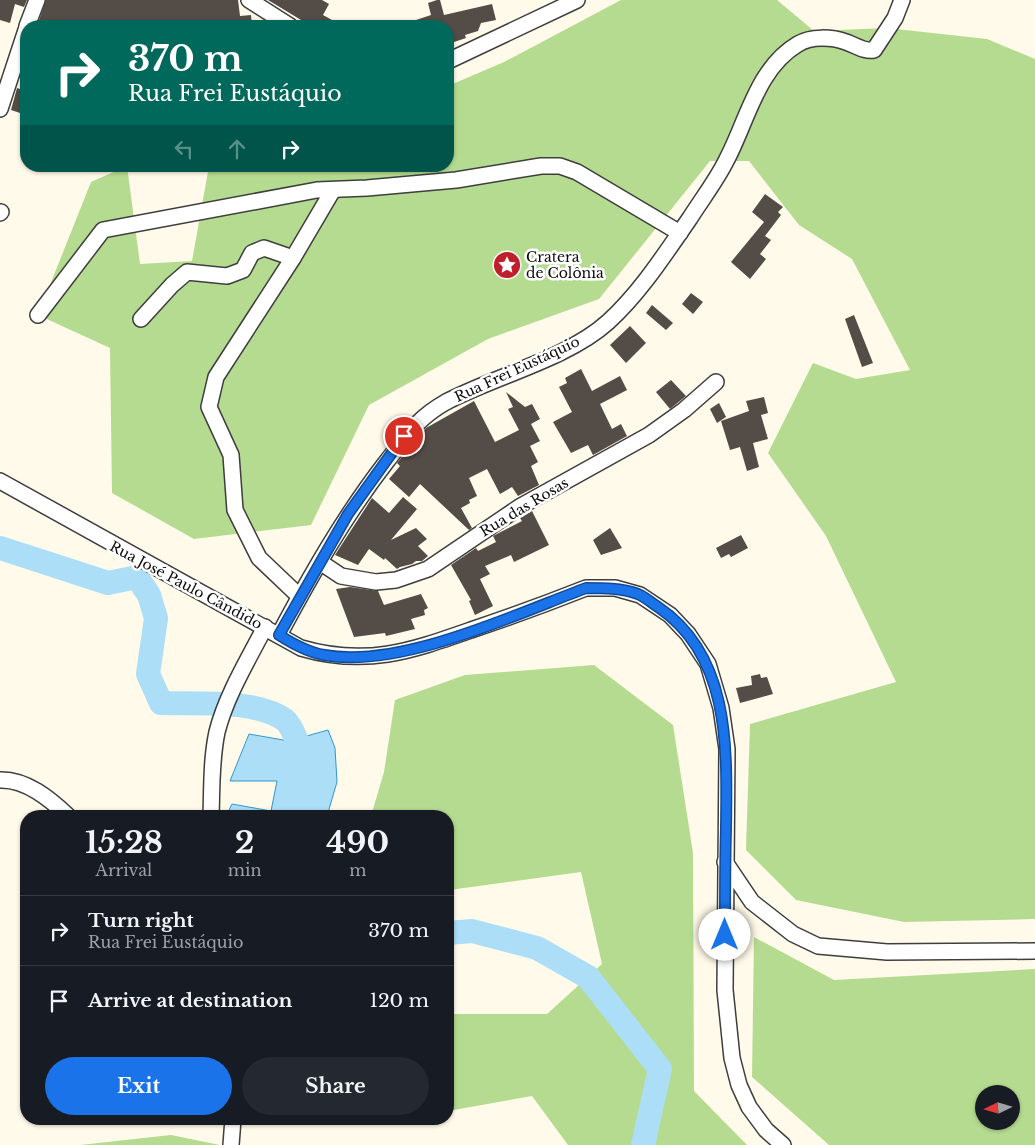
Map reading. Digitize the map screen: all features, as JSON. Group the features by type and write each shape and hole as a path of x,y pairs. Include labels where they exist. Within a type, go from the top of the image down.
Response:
{"street":[{"path":"30,20 37,0"},
{"path":"248,0 280,20"},
{"path":"454,58 551,14 577,0"},
{"name":"Rua Frei Eustáquio","path":"279,635 299,596 352,508 404,436 431,411 467,391 561,351 608,322 662,261 723,168 754,101 775,63 797,44 819,38 844,41 866,50 874,50 895,18 902,0"},
{"path":"0,109 20,64"},
{"path":"38,315 102,230 317,190 456,180 513,169 560,166 577,172 680,233"},
{"path":"299,596 259,558 235,510 231,455 210,407 216,376 293,258 334,190"},
{"path":"141,318 187,272 227,276 244,270 252,252 264,248 293,258"},
{"name":"Rua das Rosas","path":"320,562 341,576 376,582 396,580 428,569 520,506 649,435 684,410 716,382"},
{"name":"Rua José Paulo Cândido","path":"0,481 301,648 325,655 373,656 408,652 586,588 615,588 640,595 670,615 688,634 708,664 721,708 727,749 725,990 732,1058 739,1085 749,1107 766,1130 784,1145"},
{"path":"211,810 212,772 221,720 265,627"},
{"path":"0,780 11,780 29,786 60,810"},
{"path":"725,862 752,902 793,934 818,946 887,952 1035,951"},
{"path":"231,1145 233,1125"}],"green space":[{"path":"621,0 777,0 814,31 887,28 987,39 1035,59 1035,919 904,922 796,900 746,850 750,724 896,682 826,536 768,453 813,363 856,379 910,370 852,259 799,225 749,161 710,161 599,299 488,339 369,405 311,525 194,539 112,493 110,348 38,315 91,182 114,172 128,172 140,264 192,261 208,172 454,172 454,83 504,62"},
{"path":"594,665 673,725 693,853 694,1091 747,1145 568,1145 532,1096 454,1110 454,1014 547,1014 602,964 581,872 454,889 454,810 373,810 384,772 395,700 465,675"},
{"path":"754,937 834,980 1035,969 1035,1145 829,1145 752,1077"},
{"path":"171,1135 220,1145 80,1145"}],"water":[{"path":"328,730 335,748 337,782 329,810 271,810 277,781 230,781 249,734 289,741"},
{"path":"232,804 265,810 229,810"}],"building":[{"path":"0,0 27,0 24,7 15,4 10,23 0,20"},
{"path":"46,0 238,0 240,16 251,15 251,20 39,20"},
{"path":"268,0 322,0 329,4 323,15 332,20 301,20"},
{"path":"440,0 444,15 492,4 496,20 481,23 478,31 465,35 466,38 454,42 454,20 416,20 431,15 428,3"},
{"path":"17,88 20,89 20,113 11,110"},
{"path":"765,194 783,207 778,212 781,215 765,236 771,240 760,254 766,259 750,279 731,262 764,222 752,212"},
{"path":"691,293 703,302 693,314 682,304"},
{"path":"652,305 673,323 666,330 646,313"},
{"path":"854,315 873,363 862,367 845,319"},
{"path":"630,326 646,343 626,363 610,345"},
{"path":"581,369 592,391 620,376 627,390 600,404 612,429 621,424 627,436 593,455 588,445 571,453 553,422 572,412 559,387 567,383 565,378"},
{"path":"671,380 686,396 670,409 656,392"},
{"path":"506,392 525,407 532,404 540,419 531,424 540,441 530,446 538,462 531,466 539,485 518,496 512,487 500,494 487,469 469,478 477,496 469,500 470,503 461,508 472,528 469,530 420,484 409,497 389,479 400,466 397,463 426,428 474,401 495,442 519,430 508,409 513,407"},
{"path":"764,397 768,413 761,415 768,439 753,443 759,467 747,471 740,447 730,450 721,421 749,411 746,401"},
{"path":"719,403 726,417 717,423 710,409"},
{"path":"403,497 417,509 391,540 416,528 427,539 418,546 428,556 422,561 416,561 397,569 385,558 384,560 369,549 358,565 335,555 372,498 389,513"},
{"path":"532,511 549,545 514,562 511,555 485,566 490,574 480,579 493,606 475,615 469,601 471,600 451,565 476,548 478,551 496,542 493,536 522,521 520,518"},
{"path":"610,528 622,548 601,555 593,540"},
{"path":"741,535 748,548 731,557 729,554 721,558 716,548"},
{"path":"350,587 378,591 384,605 421,594 428,608 424,610 425,615 411,619 415,629 386,636 385,633 354,637 336,589"},
{"path":"760,674 761,678 767,677 773,694 740,703 736,688 752,685 751,676"}],"waterway":[{"path":"0,548 108,583 137,577 149,595 156,618 148,674 161,703 208,703 242,706 273,713 285,720 294,735 300,753 300,780 295,810"},
{"path":"454,932 472,931 537,948 588,977 660,1069 643,1145"}],"place":[{"name":"Cratera de Colônia","path":"507,265"}],"route":[{"path":"404,436 396,450 348,514 308,584 299,596 279,635 301,648 325,655 373,656 408,652 586,588 615,588 640,595 670,615 688,634 708,664 721,708 727,749 725,935"}]}
